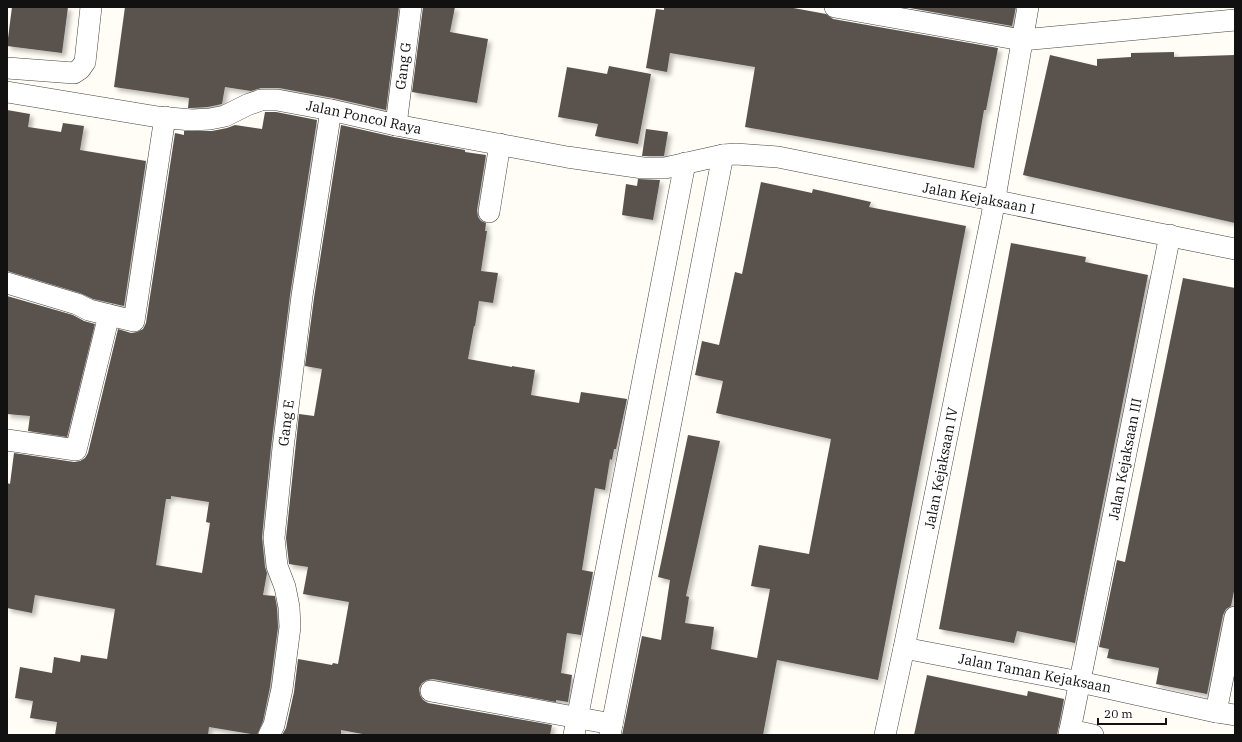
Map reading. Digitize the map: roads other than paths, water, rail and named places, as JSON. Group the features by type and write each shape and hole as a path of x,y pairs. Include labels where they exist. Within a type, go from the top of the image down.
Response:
{"street":[{"path":"7,68 74,73 80,69 85,62 92,7"},
{"name":"Gang G","path":"396,125 410,7"},
{"path":"836,7 1022,40 1235,20"},
{"name":"Jalan Kejaksaan IV","path":"885,735 904,648 994,201 1028,7"},
{"name":"Jalan Poncol Raya","path":"7,92 192,120 225,116 261,100 277,100 331,110 396,125 567,157 643,168 666,168 723,155"},
{"name":"Gang E","path":"269,735 274,725 282,689 290,627 289,607 285,587 277,566 274,538 283,448 302,296 331,110"},
{"path":"7,283 77,304 89,310 134,321 165,117"},
{"path":"489,212 500,144"},
{"name":"Jalan Kejaksaan I","path":"723,155 736,154 778,157 1235,249"},
{"path":"431,691 576,726 611,730 723,155"},
{"path":"576,726 685,163"},
{"name":"Jalan Kejaksaan III","path":"1070,733 1170,235"},
{"path":"7,440 76,450 109,315"},
{"path":"1226,713 1235,616"},
{"name":"Jalan Taman Kejaksaan","path":"904,648 1080,682 1226,713"},
{"path":"1070,733 1093,735"}]}
